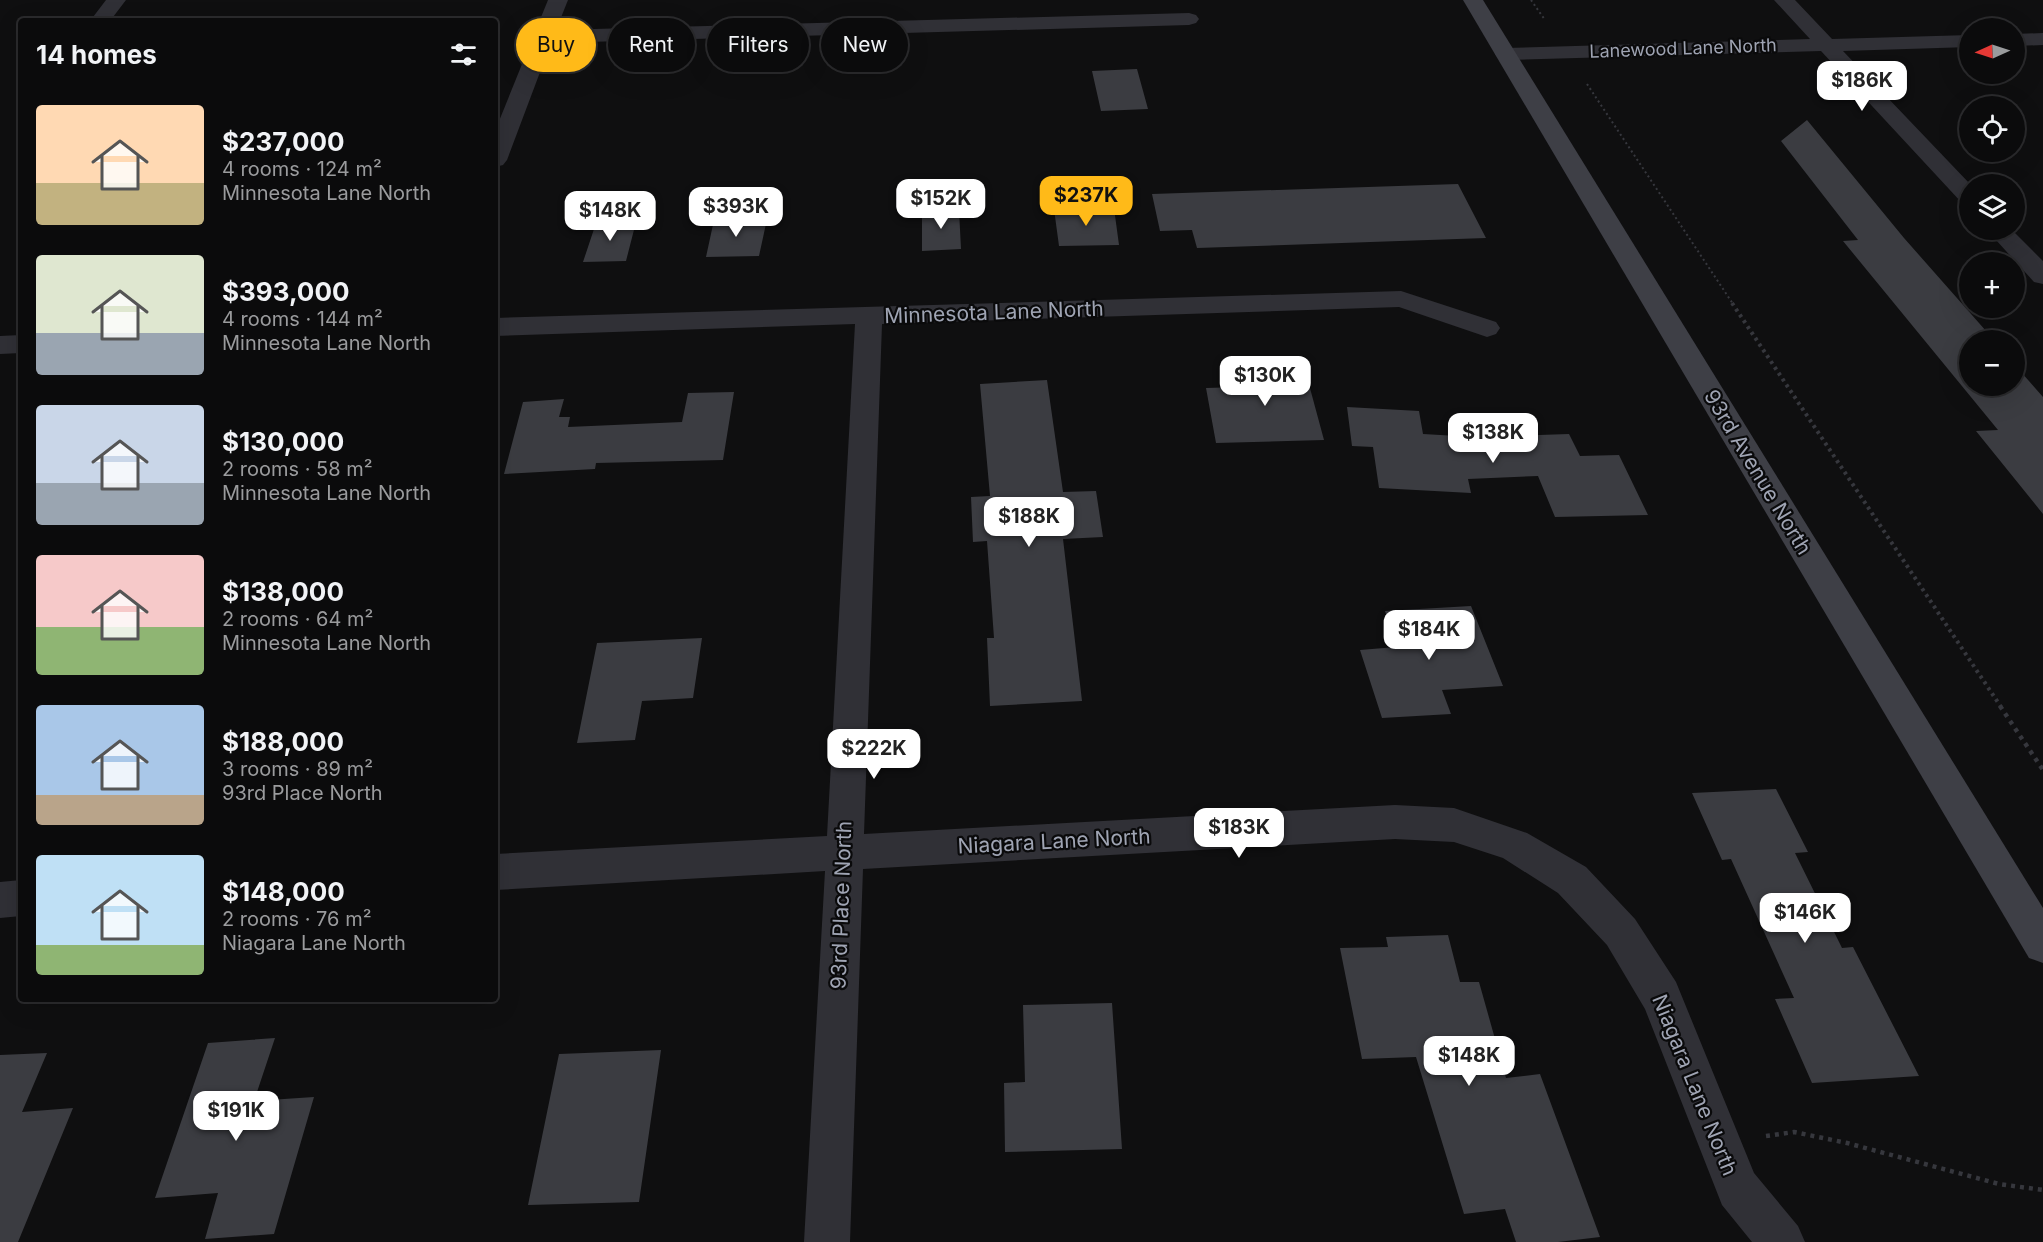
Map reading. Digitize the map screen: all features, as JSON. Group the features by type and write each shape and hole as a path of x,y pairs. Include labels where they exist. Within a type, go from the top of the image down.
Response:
{"main road":[{"name":"93rd Avenue North","path":"1473,0 2043,944"}],"street":[{"path":"102,18 116,0"},
{"path":"551,18 558,0"},
{"path":"1784,0 1959,186"},
{"path":"596,36 1189,20"},
{"path":"2025,40 2043,39"},
{"name":"Lanewood Lane North","path":"1505,54 1959,41"},
{"path":"498,152 529,72"},
{"path":"2009,240 2043,276"},
{"name":"Minnesota Lane North","path":"498,327 1401,299 1487,328"},
{"name":"93rd Place North","path":"827,1242 869,316"},
{"path":"0,345 18,344"},
{"name":"Niagara Lane North","path":"498,872 1395,822 1454,825 1514,845 1572,880 1621,932 1661,996 1738,1189 1782,1242"},
{"path":"0,900 18,898"}],"path":[{"path":"1531,0 2043,770"},
{"path":"1719,1142 1794,1132 1847,1143 1999,1184 2043,1190"}],"building":[{"path":"1137,69 1148,109 1101,111 1092,71"},
{"path":"1807,120 1904,238 1959,300 1959,318 1975,318 1985,330 1959,330 1959,382 1843,241 1858,240 1781,141"},
{"path":"1458,184 1486,238 1197,248 1192,230 1160,231 1152,194"},
{"path":"1114,208 1119,245 1059,246 1054,209"},
{"path":"959,210 961,249 922,251 922,211"},
{"path":"767,219 759,256 706,257 714,220"},
{"path":"636,222 626,261 583,262 596,223"},
{"path":"1304,366 1324,440 1216,443 1206,388 1240,387 1236,368"},
{"path":"2025,377 2043,397 2043,514 1976,431 1998,430 1970,396 2025,396"},
{"path":"1047,380 1063,492 1096,491 1103,537 1063,539 1082,701 990,706 987,638 994,638 987,541 973,542 971,497 990,496 980,384"},
{"path":"734,392 723,460 596,463 595,469 504,474 523,402 564,399 559,417 570,417 568,427 682,422 688,393"},
{"path":"1347,407 1419,411 1423,434 1475,437 1569,434 1580,456 1619,455 1648,515 1555,517 1538,476 1468,479 1471,493 1379,488 1373,447 1352,446"},
{"path":"1471,606 1503,686 1442,690 1451,714 1382,718 1360,650 1396,647 1385,611"},
{"path":"702,638 693,698 642,701 635,740 577,743 597,643"},
{"path":"1776,789 1808,852 1795,853 1842,948 1853,947 1919,1076 1812,1083 1775,999 1794,998 1731,859 1722,860 1692,793"},
{"path":"1448,935 1460,982 1479,982 1506,1078 1540,1074 1600,1237 1558,1242 1516,1242 1505,1209 1464,1214 1416,1057 1362,1059 1340,948 1388,947 1386,937"},
{"path":"1112,1003 1122,1149 1005,1152 1004,1083 1025,1082 1023,1005"},
{"path":"275,1038 254,1101 314,1097 274,1234 205,1239 218,1193 155,1198 208,1043"},
{"path":"661,1050 639,1202 528,1205 559,1054"},
{"path":"47,1053 22,1112 73,1108 18,1242 0,1242 0,1055"}]}
